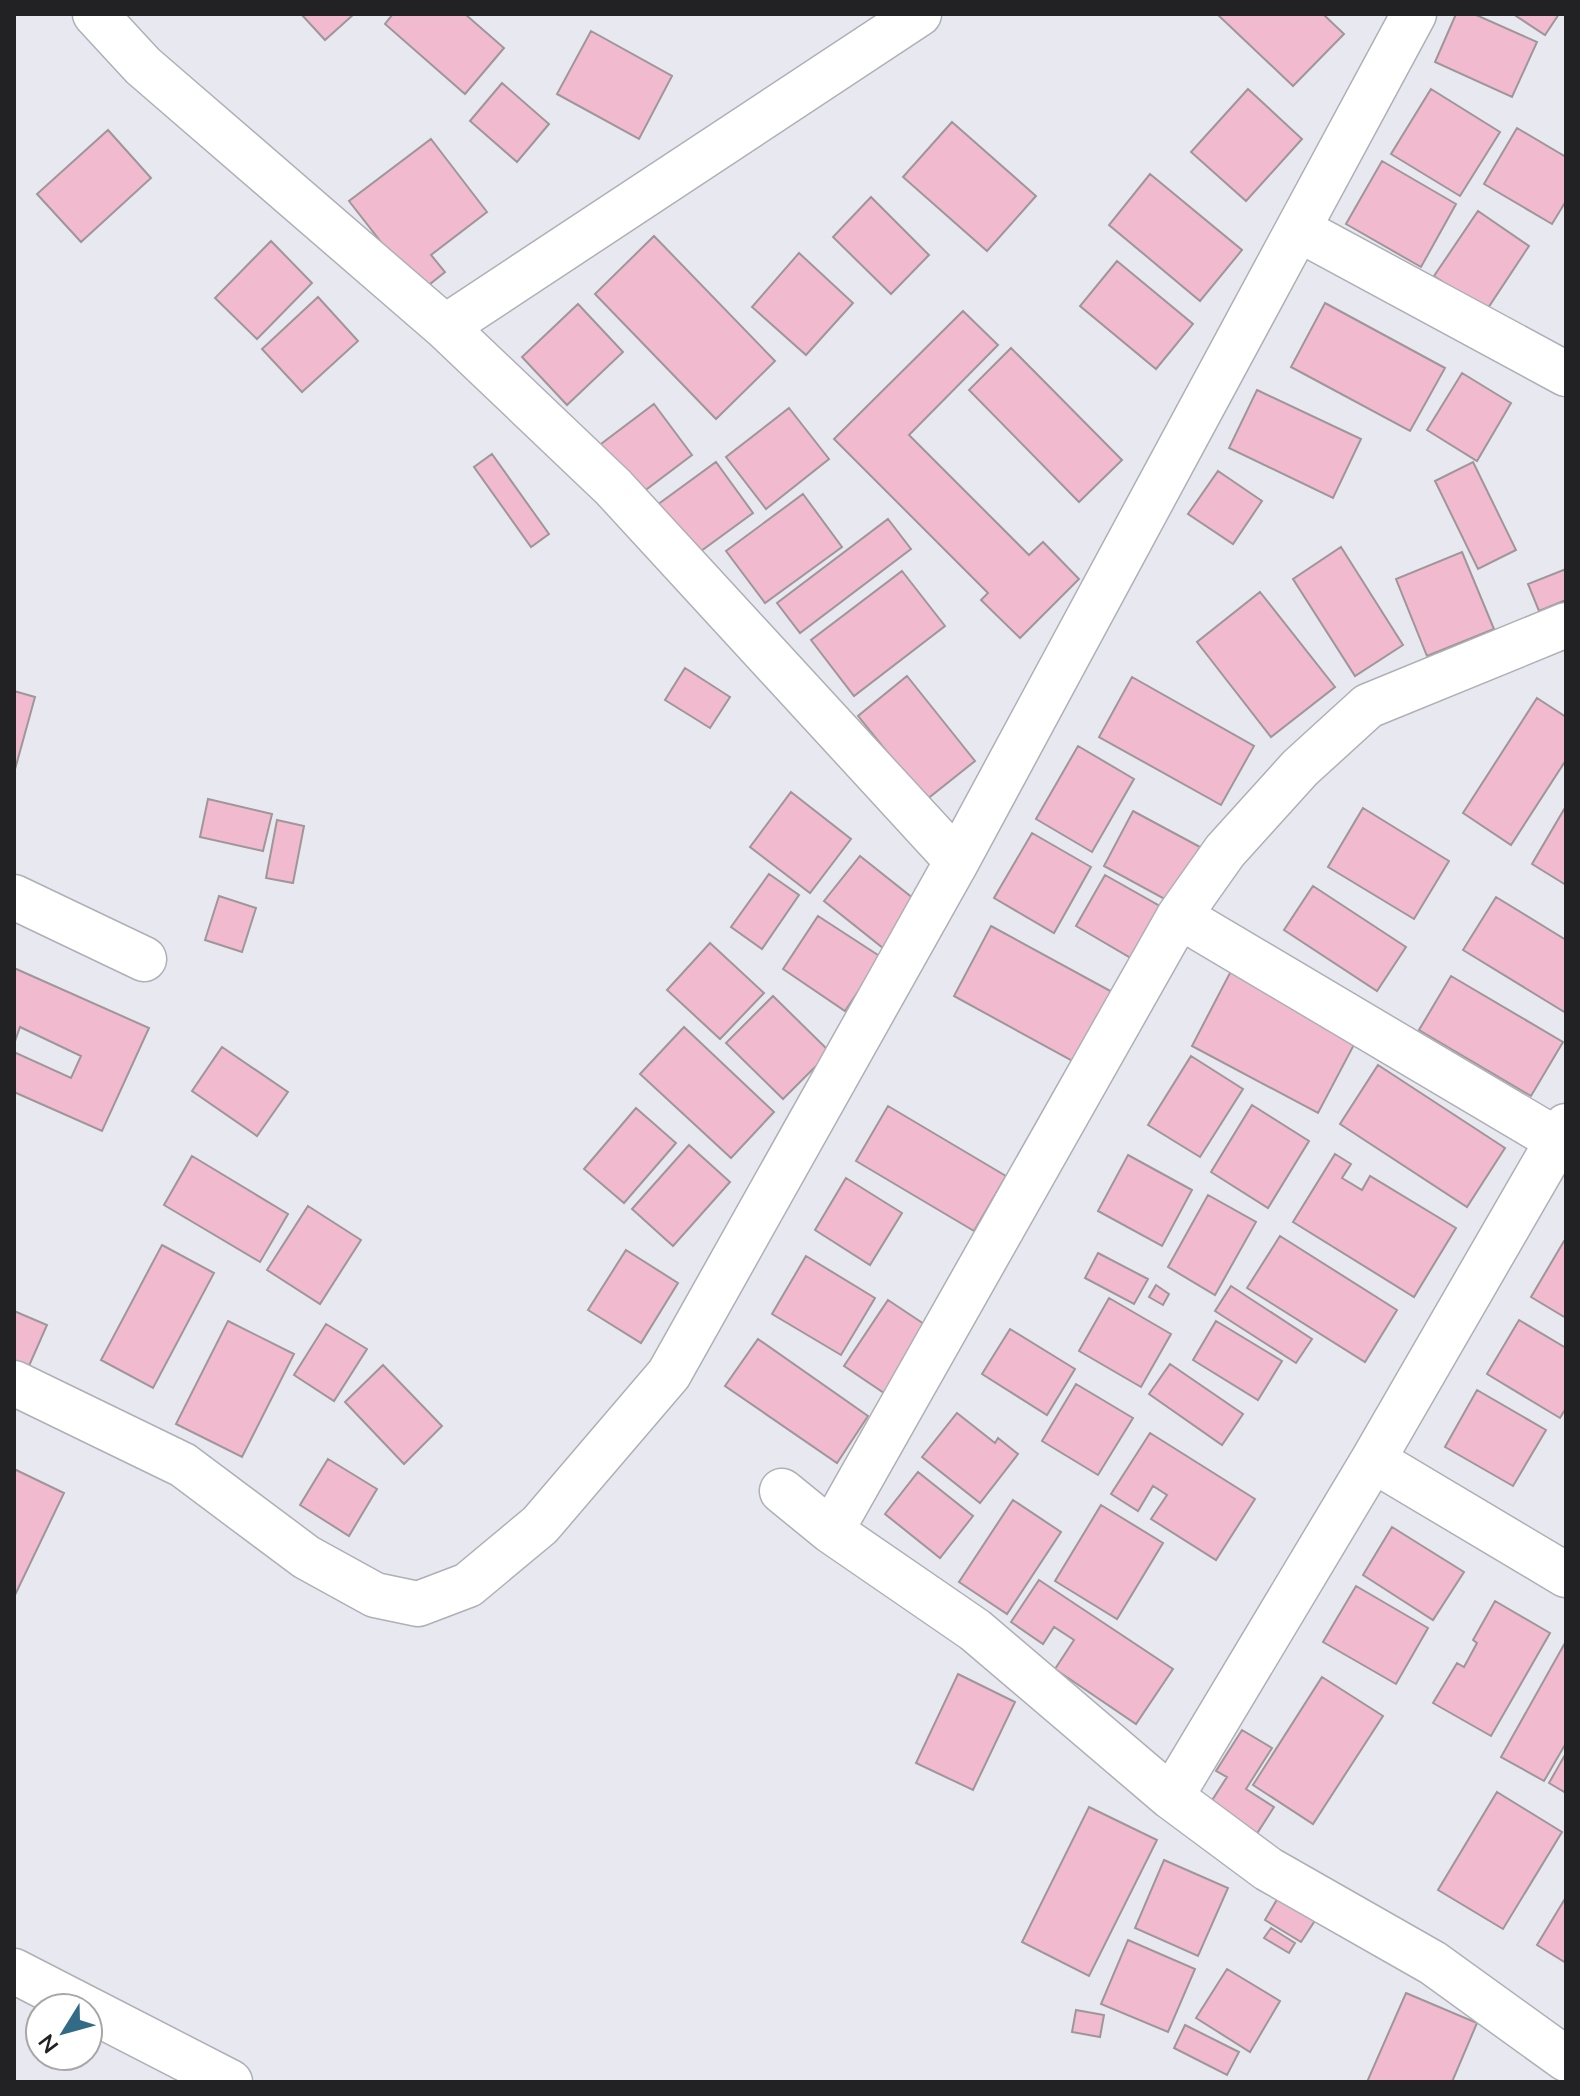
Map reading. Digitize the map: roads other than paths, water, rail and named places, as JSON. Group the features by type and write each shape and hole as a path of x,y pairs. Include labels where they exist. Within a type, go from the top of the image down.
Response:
{"street":[{"path":"95,14 143,66 445,327 613,487 957,861"},
{"path":"445,327 919,14"},
{"path":"14,1383 183,1465 306,1557 375,1595 418,1604 468,1585 540,1525 669,1374 957,861 1414,14"},
{"path":"1298,229 1566,374"},
{"path":"831,1531 1179,916 1225,851 1300,768 1368,706 1566,625"},
{"path":"14,897 144,959"},
{"path":"1171,1797 1373,1460 1562,1133 1179,916"},
{"path":"1373,1460 1566,1575"},
{"path":"782,1491 831,1531 975,1630 1171,1797 1268,1869 1433,1963 1566,2059"},
{"path":"14,1971 55,1992"},
{"path":"104,2017 230,2082"}]}
